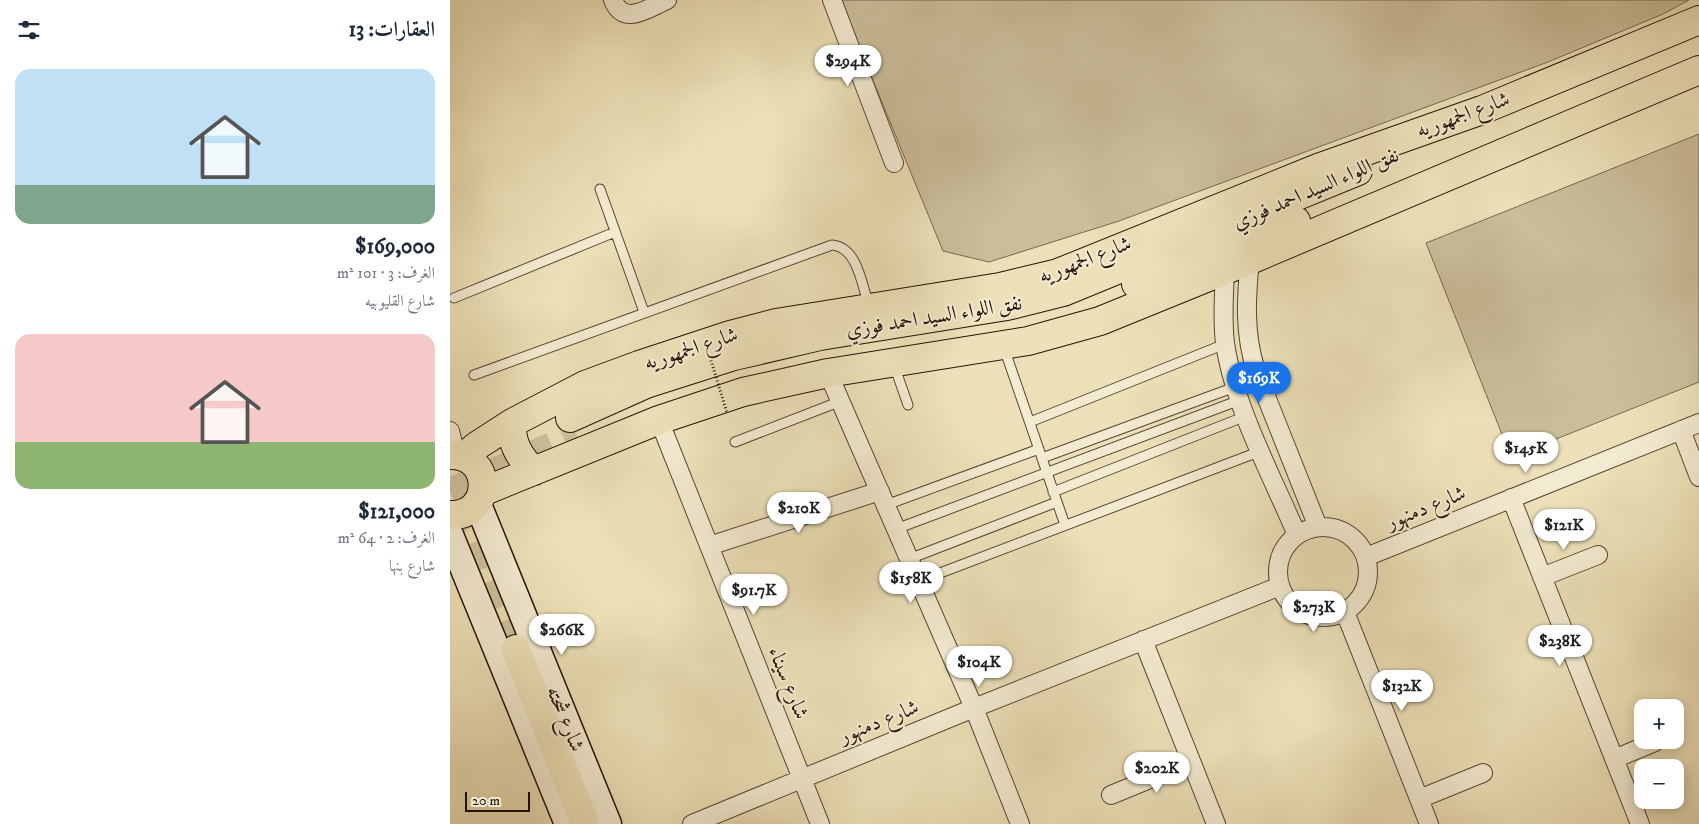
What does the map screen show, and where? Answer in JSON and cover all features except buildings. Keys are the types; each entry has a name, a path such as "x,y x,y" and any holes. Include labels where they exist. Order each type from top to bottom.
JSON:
{"highway":[{"name":"شارع الجمهوريه","path":"455,449 512,423 585,385 686,348 776,323 1000,287 1058,272 1318,168 1482,110 1699,20"},
{"path":"450,515 467,511 480,497 534,470 659,420 743,392 828,372 1003,346 1052,335 1100,321 1250,260 1699,70"},
{"name":"نفق اللواء السيد احمد فوزي","path":"1451,174 1411,179 1384,185 1095,300 1045,317 824,354 696,387 574,426 646,384 734,356 820,336 1007,306 1063,292 1422,145 1444,134 1482,110"},
{"path":"512,423 512,435 517,451 534,470"},
{"path":"455,449 470,460 480,471 480,497"},
{"path":"516,649 585,824"}],"main road":[{"name":"شارع شحته","path":"480,497 507,576 608,824"},
{"name":"شارع شحته","path":"450,535 568,824"},
{"path":"473,590 485,579 507,576"}],"street":[{"path":"613,0 620,12 626,15 667,0"},
{"path":"832,0 894,163"},
{"path":"1250,260 1245,307 1249,350 1318,527"},
{"path":"1224,270 1223,309 1225,344 1240,401 1297,535"},
{"path":"828,372 974,708 1020,824"},
{"name":"شارع سيناء","path":"659,420 820,824"},
{"name":"شارع دمنهور","path":"1366,557 1699,423"},
{"path":"1681,430 1699,477"},
{"path":"709,546 883,498"},
{"path":"1511,498 1640,824"},
{"path":"1318,527 1342,531 1361,546 1366,557 1368,583 1363,594 1345,612 1323,618 1306,615 1292,606 1280,586 1278,564 1282,553 1297,535 1318,527"},
{"path":"1542,577 1598,555"},
{"name":"شارع دمنهور","path":"692,824 974,708 1280,586"},
{"path":"1345,612 1419,799 1423,822"},
{"path":"1143,640 1216,824"},
{"path":"1614,759 1638,749"},
{"path":"1111,795 1191,762"},
{"path":"1419,799 1483,773"}],"lane":[{"path":"600,189 644,312"},
{"path":"454,298 615,232"},
{"path":"474,375 832,245 839,246 853,259 870,307"},
{"path":"1030,422 1225,344"},
{"path":"1003,346 1065,525"},
{"path":"893,363 908,405"},
{"path":"735,442 841,401"},
{"path":"883,498 1240,401"},
{"path":"896,529 1240,401"},
{"path":"1054,492 1240,401"},
{"path":"919,581 1261,451"},
{"path":"909,559 1057,502"}],"path":[{"path":"710,357 727,413"}],"shaded area":[{"path":"840,0 1689,0 1663,14 1548,62 1119,221 989,262 943,251"},
{"path":"1699,134 1699,382 1511,457 1426,243"}],"tunnel":[{"path":"450,492 577,435"},
{"path":"450,508 468,531 516,649"}]}
